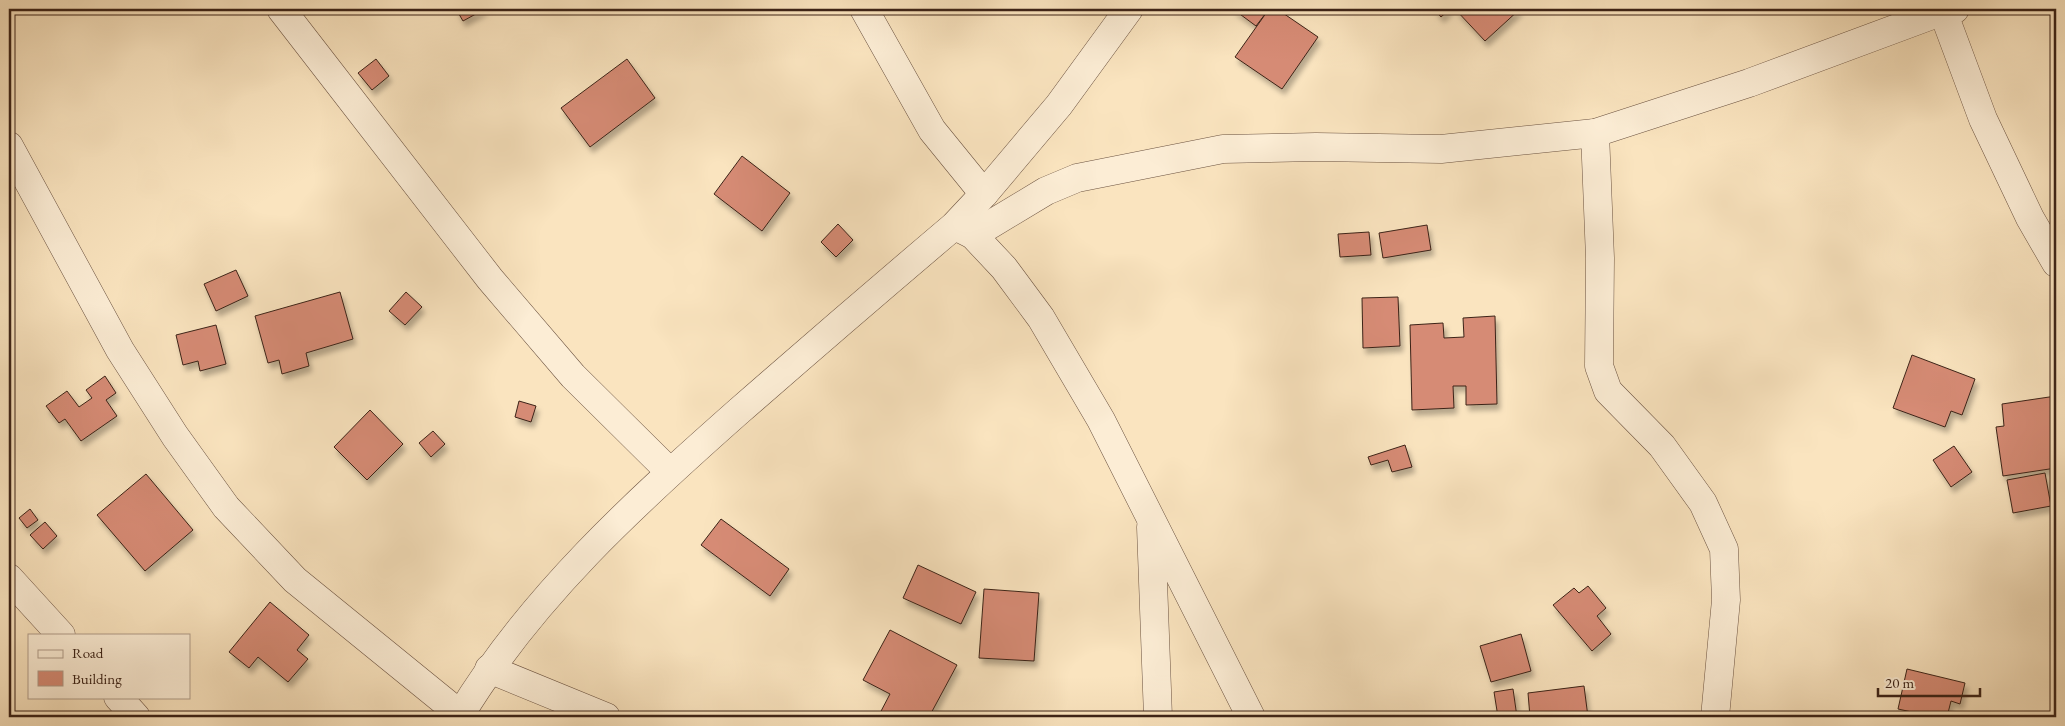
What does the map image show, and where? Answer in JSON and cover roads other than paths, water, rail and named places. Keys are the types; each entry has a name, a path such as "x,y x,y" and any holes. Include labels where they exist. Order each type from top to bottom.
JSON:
{"street":[{"path":"281,9 490,279 573,376 670,472"},
{"path":"864,9 932,130 984,194"},
{"path":"964,230 984,194 1059,105 1129,9"},
{"path":"9,146 120,350 175,436 226,507 295,580 460,716 490,669 538,605 670,472 964,230 1077,178 1223,149 1316,147 1440,149 1595,133 1749,84 1947,9 1983,119 2030,218 2056,264"},
{"path":"1595,133 1600,258 1599,366 1608,391 1662,446 1703,503 1724,549 1726,600 1715,717"},
{"path":"964,230 1004,268 1041,318 1101,420 1251,717"},
{"path":"1150,520 1158,717"},
{"path":"9,578 60,634"},
{"path":"490,669 606,717"},
{"path":"119,698 136,717"}]}
